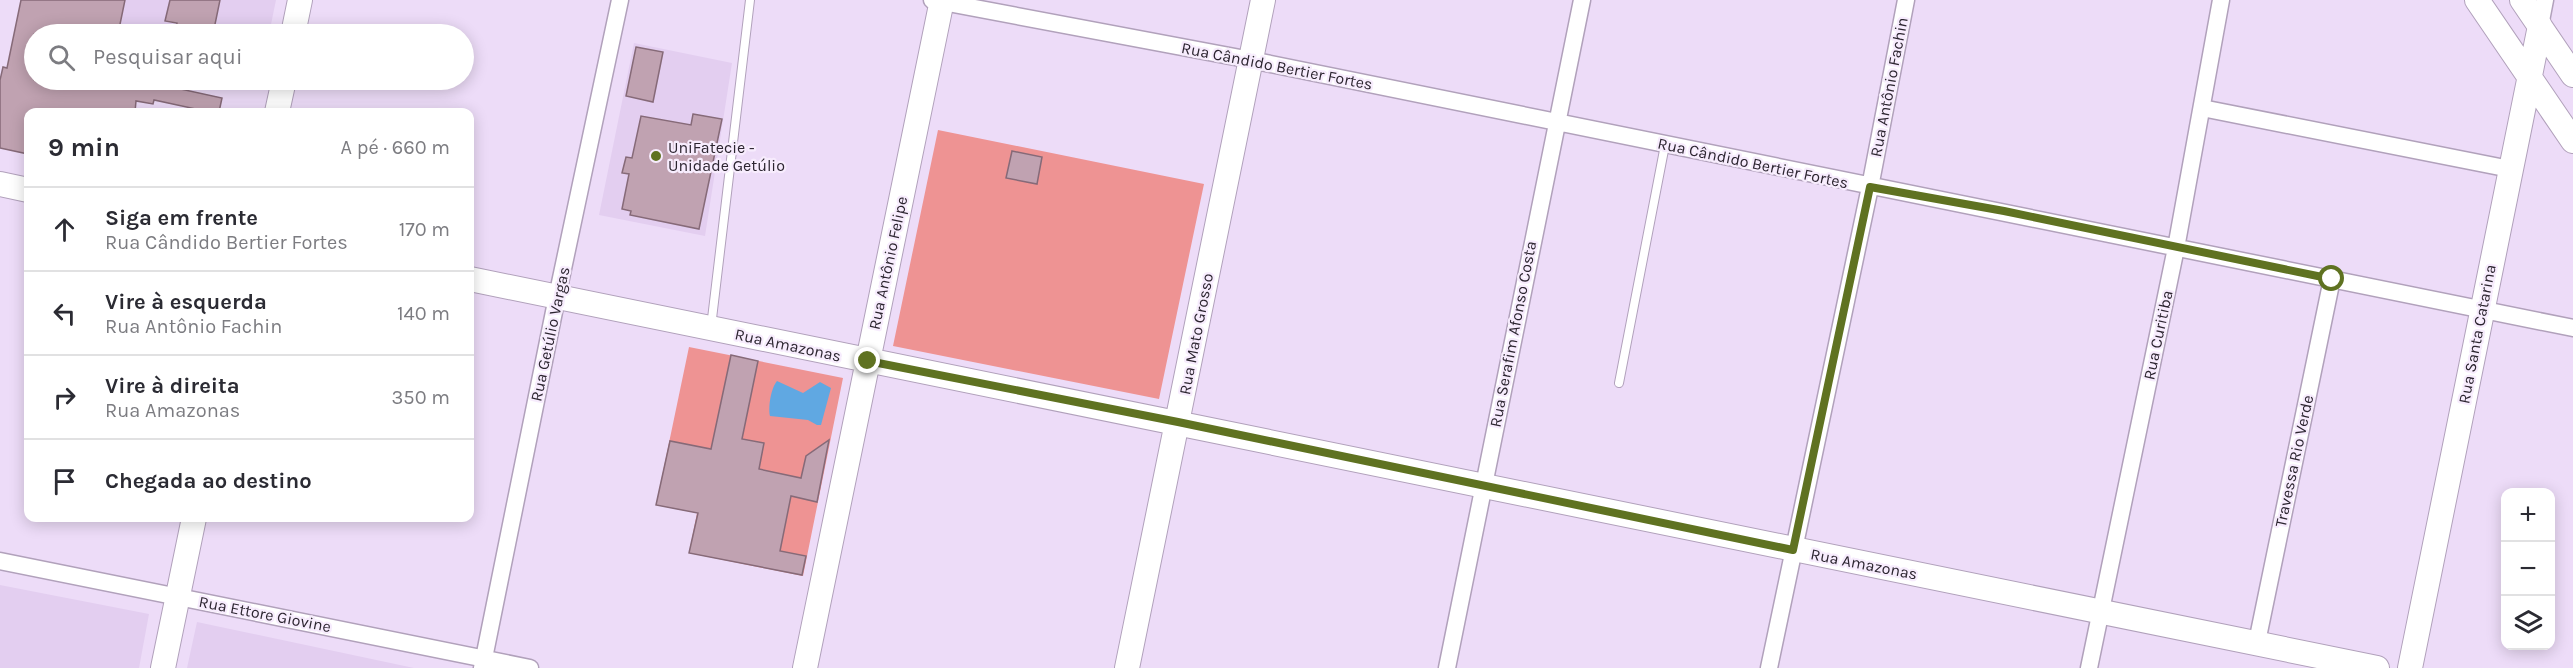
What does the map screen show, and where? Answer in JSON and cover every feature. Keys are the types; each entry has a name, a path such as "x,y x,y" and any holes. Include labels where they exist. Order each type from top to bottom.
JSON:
{"street":[{"path":"295,24 300,0"},
{"name":"Rua Getúlio Vargas","path":"483,663 620,0"},
{"name":"Rua Mato Grosso","path":"1127,668 1263,0"},
{"name":"Rua Serafim Afonso Costa","path":"1447,668 1581,0"},
{"name":"Rua Antônio Fachin","path":"1769,668 1870,187 1906,0"},
{"name":"Rua Curitiba","path":"2089,668 2176,248 2221,0"},
{"path":"2476,0 2573,141"},
{"path":"2522,0 2573,75"},
{"name":"Rua Santa Catarina","path":"2410,668 2545,0"},
{"name":"Rua Cândido Bertier Fortes","path":"938,1 1251,60 2573,328"},
{"name":"Rua Antônio Felipe","path":"805,668 938,1"},
{"path":"278,108 282,90"},
{"path":"2202,108 2510,169"},
{"path":"0,184 24,189"},
{"name":"Travessa Rio Verde","path":"2257,642 2332,279"},
{"name":"Rua Amazonas","path":"474,280 2377,668"},
{"path":"163,668 193,522"},
{"name":"Rua Ettore Giovine","path":"0,561 483,663 530,668"}],"lane":[{"path":"711,329 750,0"},
{"path":"1619,383 1665,145"}],"shaded area":[{"path":"83,0 276,0 271,24 78,24"},
{"path":"634,43 732,63 705,236 599,215"},
{"path":"938,130 1204,184 1159,399 893,346"},
{"path":"689,347 843,378 803,576 689,553 697,513 656,505"},
{"path":"0,585 149,614 139,668 0,668"},
{"path":"197,622 414,668 187,668"}],"water":[{"path":"777,381 803,393 820,382 831,388 821,425 808,420 770,416 769,408 773,388"}],"building":[{"path":"21,0 125,0 120,24 24,24 24,90 185,90 222,98 220,108 191,108 154,100 153,104 136,101 135,108 24,108 24,153 0,148 0,80 3,67 7,68"},
{"path":"170,0 220,0 215,24 177,24 165,21"},
{"path":"636,47 663,52 653,102 626,96"},
{"path":"693,114 722,119 699,229 630,215 631,211 622,209 629,174 622,173 626,157 632,158 641,116 691,125"},
{"path":"1012,151 1042,157 1037,184 1006,178"},
{"path":"731,355 758,361 742,439 764,443 759,469 801,478 806,456 829,440 817,502 791,496 780,551 806,556 802,575 689,553 698,513 656,505 670,441 711,449"}],"place":[{"name":"UniFatecie - Unidade Getúlio","path":"656,156"}],"route":[{"path":"868,361 1178,422 1793,550 1870,187 2004,211 2332,279"}]}
